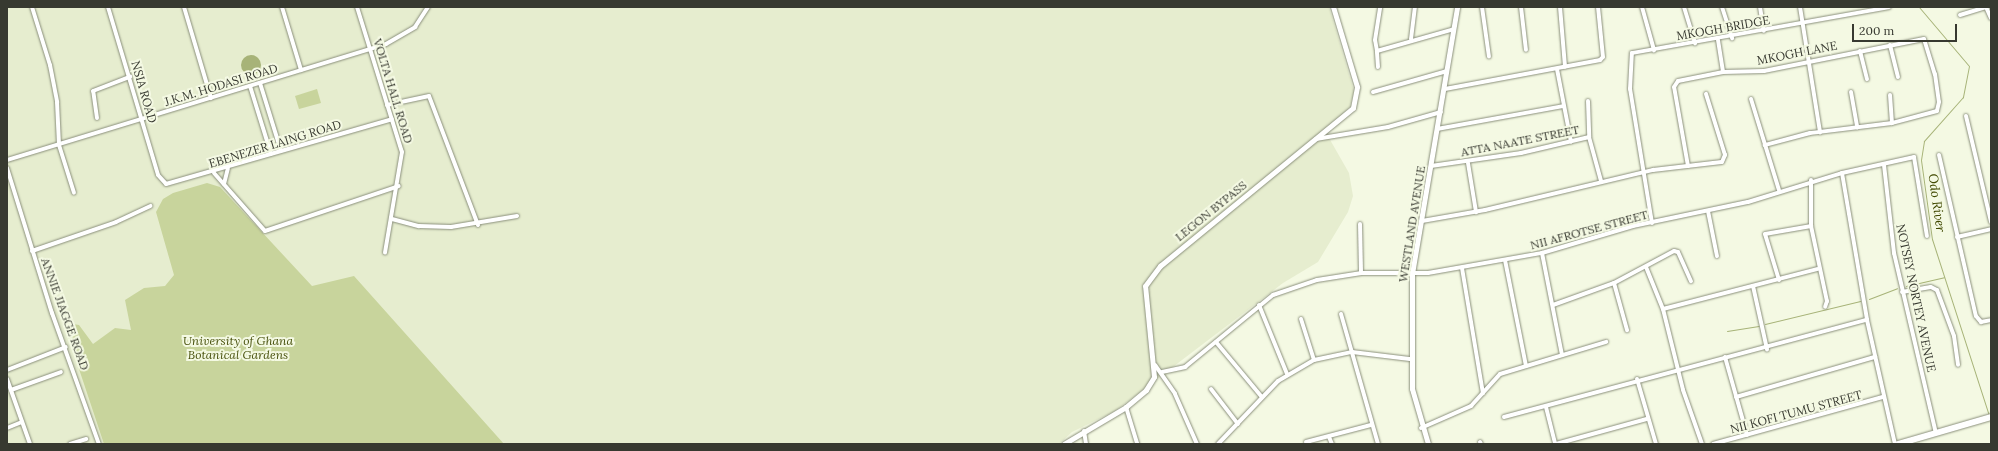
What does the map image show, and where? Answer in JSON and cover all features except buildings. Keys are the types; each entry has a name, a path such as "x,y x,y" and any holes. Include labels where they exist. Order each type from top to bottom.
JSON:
{"main road":[{"path":"1898,444 1991,417"}],"street":[{"path":"32,7 54,81 59,145 74,193"},
{"name":"NSIA ROAD","path":"108,7 142,119 164,182"},
{"path":"184,7 211,98"},
{"path":"282,7 301,70"},
{"name":"VOLTA HALL ROAD","path":"357,7 402,152 399,186 385,253"},
{"name":"J.K.M. HODASI ROAD","path":"7,160 370,49 410,32 428,7"},
{"name":"LEGON BYPASS","path":"1064,444 1084,430 1126,407 1146,390 1155,366 1145,286 1148,279 1160,266 1353,108 1357,87 1332,7"},
{"path":"1378,67 1375,40 1380,7"},
{"path":"1411,39 1415,7"},
{"name":"WESTLAND AVENUE","path":"1428,444 1421,428 1413,401 1410,359 1412,274 1445,89 1457,7"},
{"path":"1482,7 1489,57"},
{"path":"1521,7 1526,50"},
{"path":"1560,7 1565,67"},
{"path":"1445,89 1557,69 1602,59 1598,7"},
{"path":"1642,7 1654,50"},
{"path":"1684,7 1695,43"},
{"path":"1722,7 1732,38"},
{"path":"1760,7 1764,31"},
{"path":"1800,7 1820,132"},
{"name":"MKOGH BRIDGE","path":"1643,172 1630,89 1632,53 1732,38 1889,7"},
{"path":"1960,15 1986,7 1991,18"},
{"path":"1377,50 1411,39 1454,29"},
{"name":"MKOGH LANE","path":"1688,166 1674,87 1678,81 1723,72 1751,72 1808,62 1921,38 1935,74 1938,110 1892,123"},
{"path":"1718,40 1723,72"},
{"path":"1890,45 1898,77"},
{"path":"1860,51 1867,79"},
{"path":"1557,69 1571,142"},
{"path":"1373,92 1448,71"},
{"path":"97,118 93,92 130,77"},
{"path":"260,83 281,151"},
{"path":"250,86 271,154"},
{"path":"1851,92 1857,127"},
{"path":"1422,221 1476,212 1643,172 1718,163 1725,158 1706,94"},
{"path":"1765,144 1820,132 1892,123 1890,95"},
{"path":"387,105 429,96 478,225"},
{"path":"1751,99 1779,190"},
{"path":"1588,101 1589,138 1601,181"},
{"path":"1438,129 1563,106"},
{"path":"1316,139 1388,126 1440,112"},
{"path":"1966,116 1991,222"},
{"name":"EBENEZER LAING ROAD","path":"164,182 171,185 392,119"},
{"name":"ATTA NAATE STREET","path":"1431,166 1468,163 1589,138"},
{"path":"1939,155 1957,237 1978,320 1991,320"},
{"name":"NII AFROTSE STREET","path":"1162,372 1185,367 1259,305 1279,292 1329,277 1361,273 1412,274 1462,268 1542,253 1652,223 1708,211 1811,180 1884,165 1914,157 1926,236"},
{"path":"1468,163 1476,212"},
{"name":"NOTSEY NORTEY AVENUE","path":"1884,165 1902,292 1936,433"},
{"name":"ANNIE JIAGGE ROAD","path":"7,168 32,252 99,444"},
{"path":"224,184 228,168"},
{"path":"1643,172 1652,223"},
{"path":"214,173 265,230 399,186"},
{"path":"1842,173 1867,320 1883,397 1895,444"},
{"path":"1811,180 1811,226 1818,269 1827,301 1825,307"},
{"path":"32,252 116,222 150,206"},
{"path":"1708,211 1717,256"},
{"path":"392,219 434,227 478,225 518,216"},
{"path":"1360,224 1361,273"},
{"path":"1779,280 1765,234 1811,226"},
{"path":"1957,237 1991,229"},
{"path":"1553,305 1614,283 1676,251 1691,281"},
{"path":"1542,253 1562,355"},
{"path":"1505,260 1526,366"},
{"path":"1646,267 1663,309 1678,369 1702,444"},
{"path":"1462,268 1484,381 1483,393"},
{"path":"1663,309 1818,269"},
{"path":"1614,283 1627,330"},
{"path":"1753,286 1767,349"},
{"path":"1902,292 1931,287 1937,290 1954,336 1958,365"},
{"path":"1259,305 1287,374"},
{"path":"1341,314 1371,425 1378,444"},
{"path":"1301,319 1314,360"},
{"path":"1504,417 1546,407 1637,379 1725,357 1767,349 1867,320"},
{"path":"1216,342 1261,396"},
{"path":"1421,428 1467,408 1500,374 1606,342"},
{"path":"7,370 66,347"},
{"path":"1218,444 1238,424 1261,396 1287,374 1314,360 1352,352 1410,359"},
{"path":"1725,357 1747,436"},
{"path":"1736,398 1875,357"},
{"path":"1155,366 1162,372 1197,444"},
{"path":"11,390 61,372"},
{"path":"7,379 30,444"},
{"path":"1637,379 1647,419 1656,444"},
{"path":"1484,381 1492,382"},
{"path":"1211,389 1238,424"},
{"name":"NII KOFI TUMU STREET","path":"1713,444 1747,436 1883,397"},
{"path":"1126,407 1137,444"},
{"path":"1546,407 1556,444 1647,419"},
{"path":"7,428 22,422"},
{"path":"1306,442 1371,425"},
{"path":"1084,430 1086,444"},
{"path":"1330,436 1332,444"},
{"path":"70,444 86,439"}],"shaded area":[{"path":"7,7 1329,7 1354,91 1350,107 1325,131 1349,173 1353,196 1348,212 1318,262 1283,283 1115,411 1072,432 1059,444 7,444"},
{"path":"251,55 258,58 261,65 258,72 251,75 244,72 241,65 244,58"}],"green space":[{"path":"317,89 321,103 299,109 295,96"},
{"name":"University of Ghana Botanical Gardens","path":"207,183 220,187 312,286 354,276 504,444 104,444 72,348 73,324 79,325 93,344 115,328 131,330 125,300 144,288 165,286 174,275 156,212 163,199 173,193"}],"waterway":[{"name":"Odo River","path":"1919,7 1969,66 1963,97 1924,141 1921,160 1932,239 1989,415"},
{"path":"1906,286 1944,277"},
{"path":"1869,299 1897,288"},
{"path":"1765,324 1860,301"},
{"path":"1727,331 1759,326"},
{"name":"Odo River","path":"1990,420 1991,427"}]}
